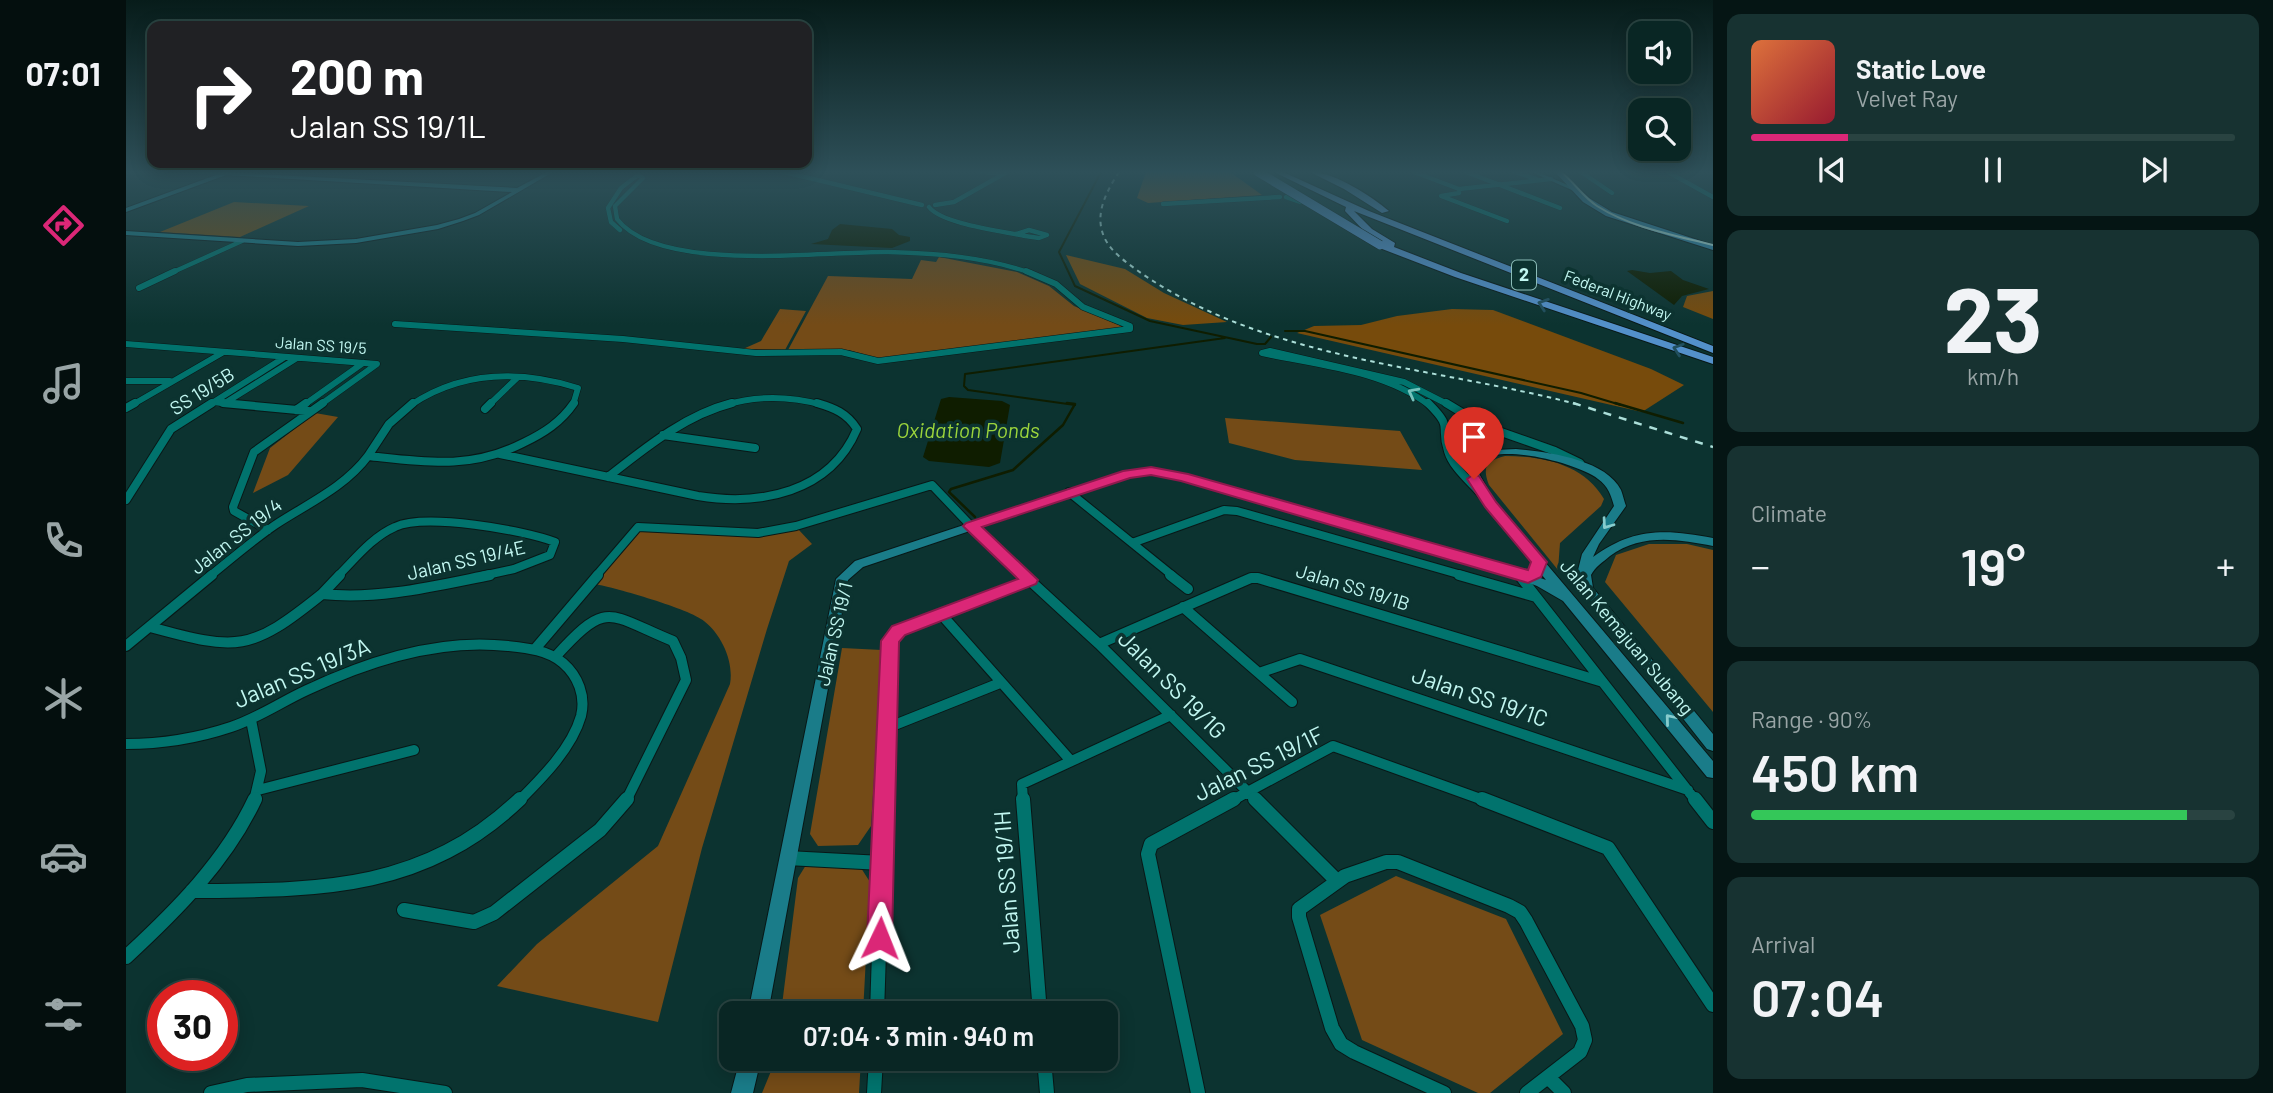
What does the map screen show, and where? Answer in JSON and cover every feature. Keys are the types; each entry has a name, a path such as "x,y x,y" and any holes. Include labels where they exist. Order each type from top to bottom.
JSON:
{"highway":[{"path":"1344,223 1380,245 1458,275 1713,360"},
{"path":"1363,223 1376,236 1458,275"},
{"name":"Federal Highway","path":"1393,223 1713,350"},
{"name":"Federal Highway","path":"1402,223 1713,343"},
{"path":"1416,223 1663,318 1678,329"}],"main road":[{"path":"1639,223 1713,245"},
{"path":"1643,223 1713,245"}],"street":[{"path":"126,233 332,244 419,231 446,223"},
{"path":"395,324 623,339 756,353 841,352 878,361 1124,331 1131,327 1078,303 1049,281 1013,268 928,256 776,259 704,257 669,249 619,229 612,223"},
{"path":"620,223 635,234 669,249"},
{"path":"968,223 1016,234 1040,238 1047,235 1029,230 1016,234"},
{"path":"1339,223 1377,245 1396,251"},
{"path":"139,288 242,241"},
{"name":"Jalan SS 19/5","path":"126,344 377,364 254,452 233,507 234,511 268,530"},
{"name":"SS 19/5B","path":"126,408 224,352"},
{"path":"1259,355 1404,382 1438,398 1483,426 1569,457 1590,471"},
{"name":"SS 19/5B","path":"126,500 172,429 286,357"},
{"path":"225,403 297,358"},
{"path":"296,410 363,363"},
{"path":"1337,368 1397,385 1423,398 1435,409 1448,429 1448,453 1490,504"},
{"name":"Jalan SS 19/4","path":"126,646 268,530 319,498 368,456 378,436 395,417 419,400 447,386 480,376 562,382 578,388 578,397 573,408 550,429 500,453 468,462 368,456"},
{"path":"485,409 518,377"},
{"path":"126,381 173,381"},
{"path":"500,453 608,477 726,499 789,491 815,481 853,446 857,429 849,416 828,405 772,396 736,401 705,410 663,435 608,477"},
{"path":"213,402 308,411"},
{"path":"663,435 755,448"},
{"name":"Jalan Kemajuan Subang","path":"1713,745 1587,589 1583,574 1584,560 1620,506 1616,492 1590,471 1568,460 1513,450 1486,454 1477,459 1470,468 1490,504 1713,772"},
{"name":"Jalan SS 19/1","path":"760,1001 842,579 859,564 1069,492 1138,472 1166,472 1523,576 1570,598"},
{"name":"Jalan SS 19/1G","path":"535,649 638,527 758,533 796,526 929,485 1099,644 1337,881"},
{"path":"1069,492 1188,589"},
{"path":"1132,543 1224,510 1237,511 1536,597"},
{"name":"Jalan SS 19/4E","path":"150,626 199,640 233,644 254,641 276,631 321,594 374,541 390,528 405,523 440,522 534,534 555,542 550,555 529,566 504,572 380,596 344,598 321,594"},
{"path":"1583,574 1602,554 1625,541 1659,536 1713,542"},
{"path":"1539,562 1538,570 1523,576 1536,597 1713,822"},
{"name":"Jalan SS 19/1B","path":"1099,644 1251,578 1266,579 1603,682"},
{"path":"877,1001 890,641 898,630 1030,580"},
{"path":"1183,607 1292,702"},
{"path":"941,614 1071,761"},
{"path":"192,891 322,888 389,876 444,853 505,813 534,789 551,769 580,724 584,702 580,685 572,670 556,656 584,625 598,617 610,615 673,641 681,658 686,680 628,798 600,830 494,913 474,922 404,910"},
{"name":"Jalan SS 19/3A","path":"126,744 164,744 251,720 304,691 359,668 393,657 445,646 479,644 535,649 556,656"},
{"name":"Jalan SS 19/1C","path":"1259,673 1300,659 1688,790"},
{"path":"887,728 1000,683"},
{"name":"Jalan SS 19/1H","path":"1039,1001 1023,785 1171,715"},
{"path":"126,957 192,891 250,811 258,790 261,765 251,720"},
{"name":"Jalan SS 19/1F","path":"1198,1093 1148,854 1151,844 1246,790 1332,746 1608,848 1713,1005"},
{"path":"258,790 414,750"},
{"path":"787,858 882,863"},
{"path":"1444,1093 1341,1044 1332,1028 1299,909 1337,881 1385,860 1398,862 1520,912 1582,1026 1585,1040 1580,1052 1527,1093"},
{"path":"742,1093 747,1071"},
{"path":"874,1093 875,1071"},
{"path":"1045,1071 1046,1093"},
{"path":"1548,1077 1564,1093"},
{"path":"211,1093 247,1085 362,1080 445,1093"}],"shaded area":[{"path":"182,223 271,223 240,237 160,232"},
{"path":"1066,255 1125,269 1164,293 1227,322 1183,325 1147,318 1080,284"},
{"path":"939,257 1017,272 1049,286 1074,306 1126,328 879,359 849,350 788,350 828,276 912,279 921,260 936,262"},
{"path":"1713,291 1713,319 1683,307 1687,296"},
{"path":"780,309 806,311 785,350 743,349 761,341"},
{"path":"1452,309 1493,310 1651,369 1684,385 1642,412 1297,333 1314,326 1361,325 1397,316"},
{"path":"315,413 338,417 288,475 253,493 270,448"},
{"path":"1225,418 1400,431 1422,470 1295,460 1229,443"},
{"path":"1505,456 1561,464 1585,478 1596,487 1604,499 1601,506 1560,543 1558,570 1489,485 1487,466"},
{"path":"798,529 812,544 789,561 767,629 702,848 658,1022 497,986 537,944 658,846 730,684 730,667 725,650 704,621 669,605 595,584 639,531 756,536"},
{"path":"1649,544 1687,544 1713,550 1713,712 1605,582 1616,555"},
{"path":"842,648 882,650 871,826 858,845 818,846 810,834"},
{"path":"806,865 861,868 870,882 864,1001 783,1001 798,878"},
{"path":"1396,876 1506,919 1563,1034 1490,1093 1478,1093 1362,1040 1320,915"},
{"path":"771,1071 860,1071 859,1093 762,1093"}],"water":[{"path":"840,224 892,229 899,235 910,237 910,241 892,248 811,244 828,239 832,230"},
{"path":"1627,271 1650,273 1671,271 1683,280 1709,289 1682,296 1674,305"},
{"name":"Oxidation Ponds","path":"949,397 1002,401 1010,405 1000,463 989,467 929,461 923,457 941,399"}],"waterway":[{"path":"1074,223 1059,252 1075,286 1150,321 1257,344 1265,344 1271,337"},
{"path":"1285,331 1305,331 1581,393 1621,405"},
{"path":"1074,405 968,390 964,386 965,374 1225,338"},
{"path":"1067,403 1074,405"},
{"path":"1615,403 1683,423"},
{"path":"975,517 949,492 951,489 1013,470 1063,425 1074,405"}],"tram line":[{"path":"1633,223 1713,245"}],"railway":[{"path":"1101,223 1104,238 1113,250 1141,273 1191,302 1243,325 1297,343 1353,357 1578,404"},
{"path":"1573,403 1578,404"},
{"path":"1578,404 1713,447"}],"route":[{"path":"880,938 890,641 898,630 1030,580 971,526 1128,474 1166,472 1528,577 1536,573 1539,562 1490,504 1474,479"}]}
